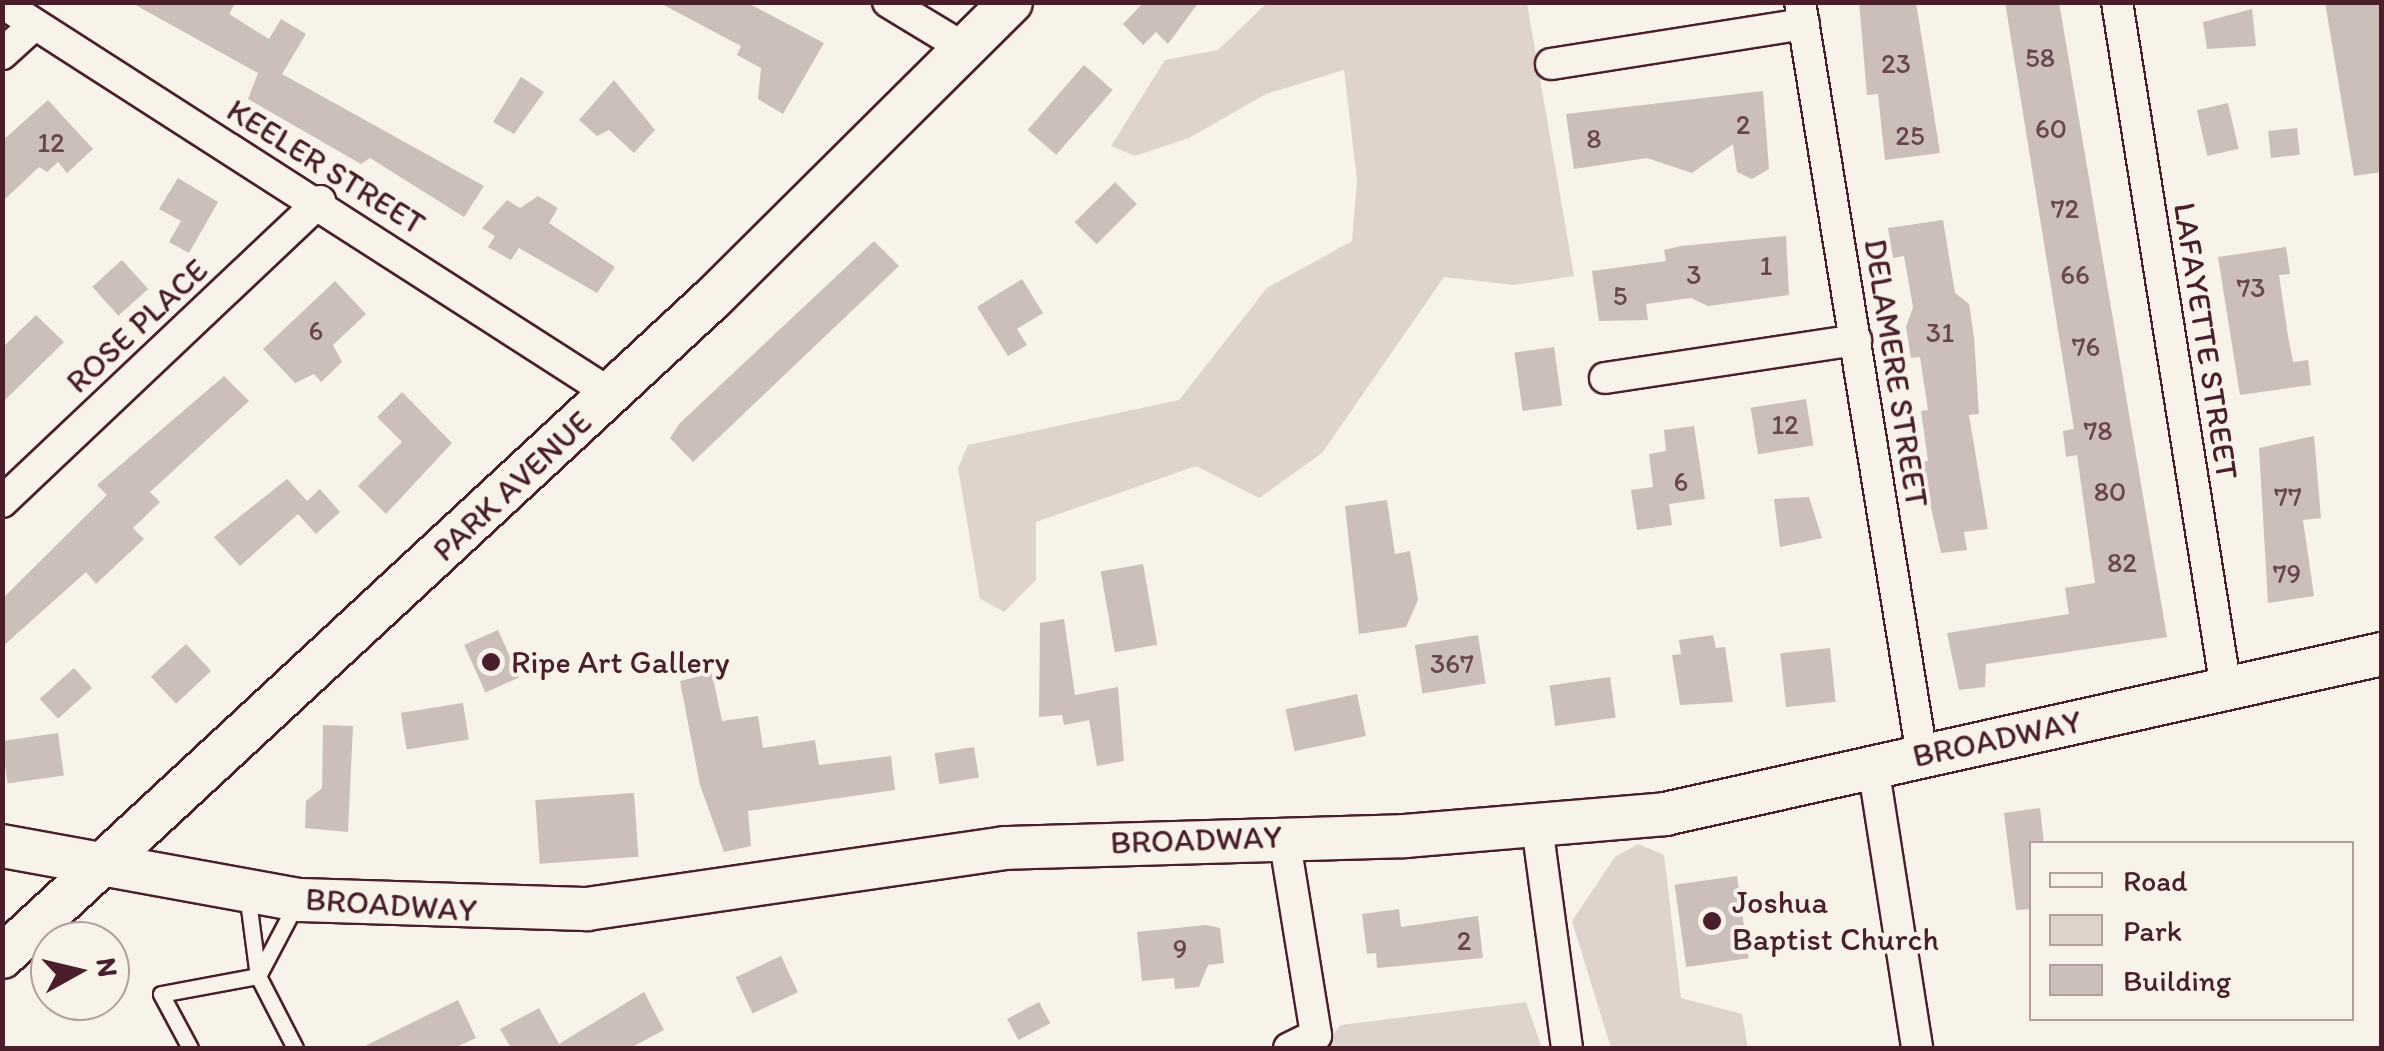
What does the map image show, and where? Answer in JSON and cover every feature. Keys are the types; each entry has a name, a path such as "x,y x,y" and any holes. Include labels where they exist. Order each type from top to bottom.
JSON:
{"main road":[{"name":"PARK AVENUE","path":"2,957 612,394 1011,2"},
{"name":"BROADWAY","path":"2,846 298,900 492,912 587,909 934,854 1537,826 1665,814 2382,654"}],"street":[{"path":"888,2 964,48"},
{"name":"LAFAYETTE STREET","path":"2118,2 2226,690"},
{"name":"KEELER STREET","path":"2,3 33,26 320,202 612,394"},
{"path":"1551,64 1802,13"},
{"name":"DELAMERE STREET","path":"1802,13 1922,756"},
{"path":"2,54 33,26"},
{"name":"ROSE PLACE","path":"2,502 320,202"},
{"path":"1604,378 1856,340"},
{"path":"1874,766 1917,1048"},
{"path":"1537,826 1567,1048"},
{"path":"1284,837 1316,1035 1289,1048"}],"lane":[{"path":"247,893 258,976 295,1048"},
{"path":"258,976 298,900"},
{"path":"190,1048 161,994 258,976"}],"green space":[{"path":"1267,3 1527,3 1574,276 1513,285 1444,277 1322,453 1259,498 1196,466 1036,522 1036,580 1004,612 980,599 958,468 968,445 1179,400 1267,288 1352,241 1357,180 1344,70 1266,94 1189,138 1135,156 1111,146 1165,60 1218,50"},
{"path":"1638,844 1664,855 1681,998 1742,1014 1748,1048 1611,1048 1572,921 1615,857"},
{"path":"1526,1002 1542,1048 1320,1048 1341,1025"}],"building":[{"path":"130,2 236,2 229,14 269,39 281,19 306,34 282,74 484,186 464,217 370,158 361,164 248,99 258,73"},
{"path":"658,2 746,2 824,43 783,114 758,99 761,68 737,55 741,46"},
{"path":"1144,2 1199,2 1168,44 1156,32 1143,45 1123,24"},
{"path":"1859,2 1916,2 1940,153 1885,160 1878,94 1867,95"},
{"path":"2005,2 2059,2 2167,637 1986,664 1985,687 1959,690 1947,633 2069,614 2065,588 2095,583 2077,455 2066,457 2063,431 2074,429"},
{"path":"2325,2 2382,2 2382,172 2354,176"},
{"path":"2252,9 2256,46 2207,49 2203,22"},
{"path":"1084,65 1113,90 1056,155 1028,130"},
{"path":"521,77 544,92 514,134 493,122"},
{"path":"614,80 655,130 634,153 609,130 597,136 579,120"},
{"path":"1763,91 1769,169 1752,179 1737,172 1733,144 1692,173 1647,158 1574,169 1566,114"},
{"path":"48,100 93,149 67,173 58,162 47,172 39,167 2,202 2,141"},
{"path":"2228,103 2239,149 2207,156 2197,110"},
{"path":"2297,128 2300,155 2271,158 2268,131"},
{"path":"178,178 218,202 189,253 169,242 181,221 159,209"},
{"path":"1115,182 1137,204 1097,244 1075,222"},
{"path":"538,196 558,208 549,223 615,267 597,293 519,248 511,260 488,247 495,236 482,228 507,200 520,208"},
{"path":"1943,220 1955,293 1969,304 1974,337 1979,414 1969,415 1988,529 1964,532 1967,550 1941,553 1921,462 1928,461 1921,411 1928,410 1920,357 1911,358 1906,327 1913,307 1904,256 1893,258 1888,228"},
{"path":"1786,236 1789,295 1708,306 1691,298 1646,304 1648,320 1599,321 1592,271 1666,261 1664,250 1681,246"},
{"path":"874,241 899,266 693,462 670,438 680,423"},
{"path":"2286,247 2290,274 2279,275 2288,336 2293,362 2308,360 2311,385 2240,395 2218,257"},
{"path":"122,260 148,289 118,316 92,287"},
{"path":"1022,279 1043,313 1017,329 1027,345 1008,356 977,307"},
{"path":"335,281 366,314 333,345 342,362 321,382 314,374 295,383 263,349"},
{"path":"36,315 64,342 2,403 2,348"},
{"path":"1554,347 1562,405 1523,411 1514,353"},
{"path":"224,376 249,401 150,492 160,502 133,528 144,539 96,584 86,572 2,647 2,599 107,495 97,485"},
{"path":"402,392 452,443 386,514 358,486 402,442 377,417"},
{"path":"1806,399 1813,445 1758,454 1751,408"},
{"path":"1694,426 1705,499 1669,504 1672,525 1637,530 1631,490 1653,487 1649,454 1666,451 1664,430"},
{"path":"2314,436 2321,518 2303,520 2314,596 2268,603 2259,448"},
{"path":"287,479 307,501 320,489 340,512 316,534 298,514 240,566 214,537"},
{"path":"1809,497 1822,538 1780,547 1774,499"},
{"path":"1387,500 1395,554 1410,551 1418,600 1406,627 1359,634 1345,506"},
{"path":"1143,564 1157,645 1115,652 1101,571"},
{"path":"1064,619 1075,695 1118,687 1124,761 1097,766 1089,720 1064,725 1062,715 1039,717 1040,623"},
{"name":"Ripe Art Gallery","path":"498,630 519,678 485,693 464,645"},
{"path":"1478,635 1486,683 1422,693 1415,645"},
{"path":"1713,635 1716,648 1725,647 1733,702 1680,705 1672,655 1681,654 1679,640"},
{"path":"186,644 211,671 176,704 151,677"},
{"path":"1830,648 1836,702 1786,707 1780,653"},
{"path":"74,668 92,688 58,719 40,699"},
{"path":"712,673 722,721 758,716 763,748 815,740 819,765 891,756 895,790 748,811 751,846 724,852 700,785 680,681"},
{"path":"1610,677 1616,718 1555,726 1550,685"},
{"path":"1357,694 1366,736 1295,751 1286,709"},
{"path":"463,703 469,740 407,749 401,713"},
{"path":"323,725 353,726 348,832 305,828 306,801 322,788"},
{"path":"58,733 64,776 8,784 2,741"},
{"path":"974,747 979,778 939,784 934,753"},
{"path":"634,793 638,857 540,864 535,800"},
{"path":"2040,808 2044,841 2029,841 2029,909 2016,910 2004,813"},
{"name":"Joshua Baptist Church","path":"1737,876 1749,958 1686,967 1675,885"},
{"path":"1399,909 1401,927 1478,916 1483,958 1377,968 1376,953 1367,954 1362,914"},
{"path":"1206,925 1220,928 1224,963 1208,965 1199,987 1175,989 1174,978 1142,981 1137,932"},
{"path":"781,956 798,992 753,1013 736,977"},
{"path":"644,992 664,1030 630,1048 511,1048 500,1029 539,1008 559,1044"},
{"path":"458,1000 476,1038 454,1048 361,1048"},
{"path":"1039,1002 1050,1023 1018,1040 1007,1019"}],"place":[{"name":"Ripe Art Gallery","path":"491,662"},
{"name":"Joshua Baptist Church","path":"1712,921"}]}
